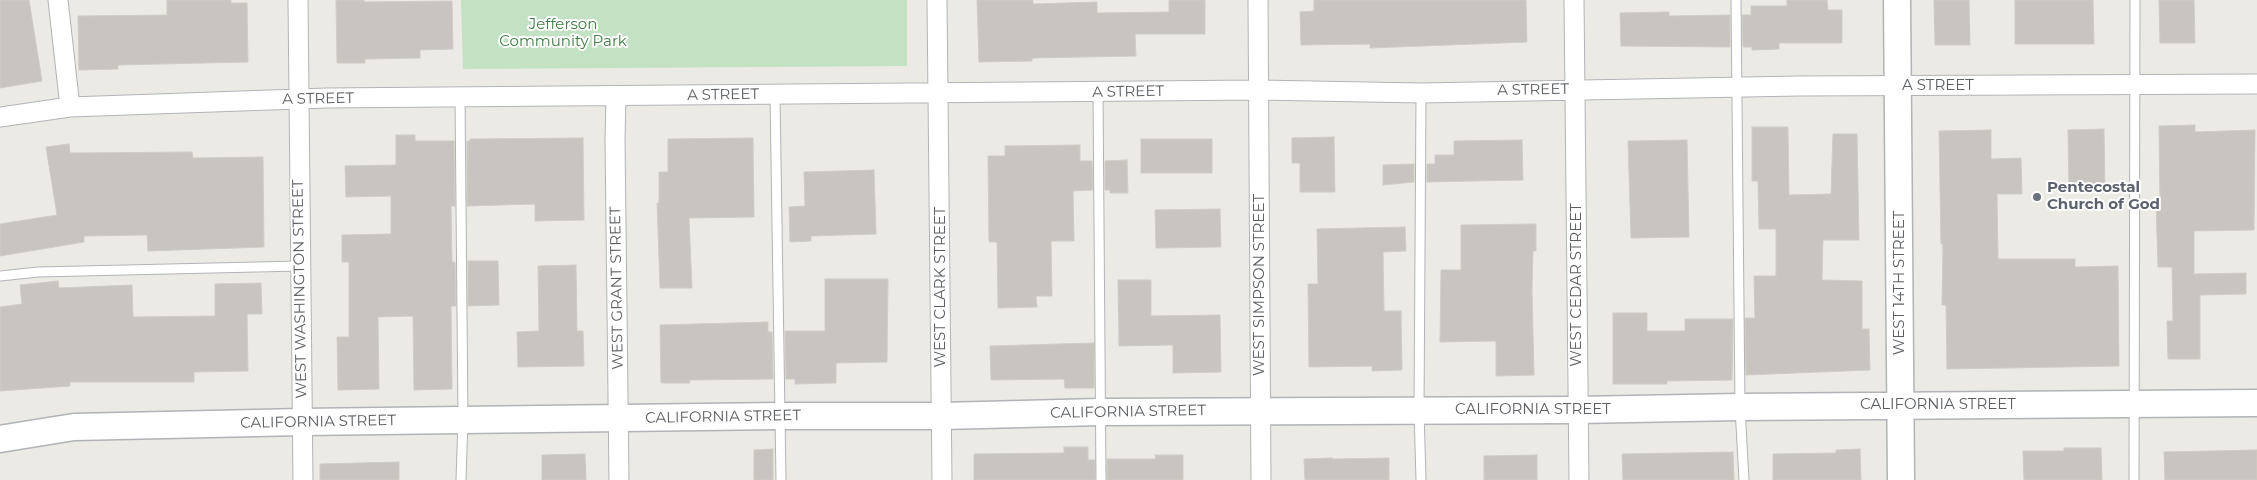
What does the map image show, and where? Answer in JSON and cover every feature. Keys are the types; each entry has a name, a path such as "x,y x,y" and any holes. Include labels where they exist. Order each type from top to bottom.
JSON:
{"street":[{"path":"58,0 70,107"},
{"name":"WEST WASHINGTON STREET","path":"298,0 303,480"},
{"name":"WEST CLARK STREET","path":"937,0 942,480"},
{"name":"WEST SIMPSON STREET","path":"1258,0 1261,480"},
{"name":"WEST CEDAR STREET","path":"1574,0 1579,480"},
{"name":"WEST 14TH STREET","path":"1897,0 1901,480"},
{"name":"A STREET","path":"0,117 70,107 298,98 1259,90 1421,93 1737,87 2257,84"},
{"name":"WEST GRANT STREET","path":"616,96 614,139 619,480"},
{"name":"CALIFORNIA STREET","path":"0,439 74,427 302,422 781,416 942,416 1100,412 1578,410 2257,403"}],"lane":[{"path":"1736,0 1740,407 1744,480"},
{"path":"2134,480 2135,0"},
{"path":"1098,92 1101,480"},
{"path":"1421,93 1419,410 1421,480"},
{"path":"775,95 781,480"},
{"path":"460,98 463,420 461,480"},
{"path":"0,276 38,272 300,266"}],"green space":[{"name":"Jefferson Community Park","path":"461,0 907,0 907,66 463,69"}],"building":[{"path":"0,0 29,0 42,81 0,88"},
{"path":"167,0 231,0 231,3 247,3 248,62 118,65 118,69 79,70 78,16 167,15"},
{"path":"336,0 364,0 364,2 452,1 453,49 420,50 420,58 365,59 365,63 337,63"},
{"path":"977,0 1033,0 1033,4 1097,2 1097,13 1169,12 1169,0 1205,0 1205,34 1135,34 1136,56 1032,58 1032,61 979,62"},
{"path":"1314,0 1526,0 1527,42 1370,48 1370,44 1301,45 1300,12 1314,11"},
{"path":"1787,0 1827,0 1828,10 1842,10 1842,43 1779,43 1779,49 1752,50 1752,47 1743,47 1742,15 1751,15 1751,6 1787,6"},
{"path":"1934,0 1969,0 1970,45 1935,45"},
{"path":"2015,0 2093,0 2094,44 2015,44"},
{"path":"2159,0 2194,0 2195,43 2160,43"},
{"path":"1669,12 1669,16 1730,15 1730,47 1621,46 1620,13"},
{"path":"2195,125 2195,132 2255,130 2254,230 2194,231 2194,274 2246,273 2246,294 2200,295 2200,359 2168,359 2167,321 2173,321 2172,267 2158,267 2156,204 2160,204 2159,126"},
{"path":"1752,127 1788,127 1789,195 1831,194 1833,134 1857,134 1859,240 1823,240 1822,280 1862,281 1862,329 1869,329 1870,370 1746,375 1745,318 1755,318 1754,276 1776,276 1776,229 1759,229 1758,181 1752,181"},
{"path":"2104,129 2105,190 2069,191 2068,130"},
{"path":"1991,130 1991,159 2021,158 2022,194 1997,194 1998,259 2075,259 2075,267 2118,266 2119,366 1947,369 1946,305 1942,305 1943,244 1941,244 1939,131"},
{"path":"396,135 415,135 415,141 454,141 455,206 451,206 452,262 455,262 456,306 451,306 452,389 414,390 413,316 378,317 379,389 338,390 337,337 349,337 349,262 342,262 342,235 391,234 391,196 346,197 345,166 396,165"},
{"path":"1334,137 1335,192 1300,192 1300,163 1292,163 1292,138"},
{"path":"583,138 584,220 535,221 535,204 467,206 467,141 470,141 470,139"},
{"path":"753,138 754,217 689,218 692,288 660,288 657,203 659,203 659,172 668,172 668,139"},
{"path":"1141,139 1212,139 1212,173 1141,173"},
{"path":"1522,140 1523,180 1427,182 1427,164 1435,164 1435,155 1454,155 1454,141"},
{"path":"1687,140 1689,237 1631,238 1628,141"},
{"path":"69,144 70,153 192,152 193,158 263,157 264,247 148,251 147,235 84,236 84,242 0,256 0,224 57,215 46,147"},
{"path":"1080,145 1080,161 1092,161 1093,190 1073,191 1074,241 1051,241 1052,296 1036,296 1037,307 998,308 997,242 989,242 988,156 1005,156 1005,146"},
{"path":"1127,160 1128,193 1110,193 1110,190 1105,190 1105,161"},
{"path":"1414,164 1414,182 1383,185 1383,165"},
{"path":"874,170 876,234 811,236 811,241 790,242 789,207 805,206 804,172"},
{"path":"1220,209 1221,247 1156,248 1155,210"},
{"path":"1536,224 1536,251 1533,251 1532,290 1534,375 1496,376 1496,341 1440,342 1441,270 1461,270 1461,225"},
{"path":"1405,227 1406,251 1383,252 1384,311 1401,311 1402,370 1372,371 1372,366 1309,367 1308,284 1318,284 1317,229"},
{"path":"468,261 498,261 499,305 468,306"},
{"path":"576,265 577,331 583,331 584,366 518,367 517,332 539,331 538,266"},
{"path":"825,279 888,279 887,362 836,363 836,383 795,384 795,379 786,379 785,331 825,331"},
{"path":"1118,280 1151,280 1151,316 1220,315 1221,372 1173,373 1173,345 1119,346"},
{"path":"58,281 59,288 132,285 133,317 215,316 215,284 261,283 262,314 247,314 248,371 194,372 194,382 70,382 70,386 0,391 0,307 22,304 20,285"},
{"path":"1613,313 1647,313 1647,331 1685,331 1685,319 1733,319 1732,380 1667,381 1667,384 1613,384"},
{"path":"768,322 768,332 772,332 773,379 689,380 690,383 661,383 660,325"},
{"path":"1094,343 1094,388 1065,388 1064,379 991,380 990,346"},
{"path":"1064,447 1088,447 1088,460 1095,460 1095,480 974,480 974,454 1064,453"},
{"path":"2064,448 2101,448 2102,480 2024,480 2023,451 2064,451"},
{"path":"773,449 773,480 754,480 754,450"},
{"path":"1860,449 1861,480 1773,480 1773,454 1836,453 1836,450"},
{"path":"2257,450 2257,480 2165,480 2164,452"},
{"path":"1733,452 1734,480 1623,480 1622,454"},
{"path":"585,454 586,480 542,480 542,455"},
{"path":"1155,455 1183,455 1183,480 1107,480 1107,459 1156,459"},
{"path":"1537,455 1537,480 1484,480 1484,456"},
{"path":"1389,458 1389,480 1305,480 1304,459"},
{"path":"399,462 399,480 320,480 320,464"}],"place":[{"name":"Pentecostal Church of God","path":"2037,197"}]}
